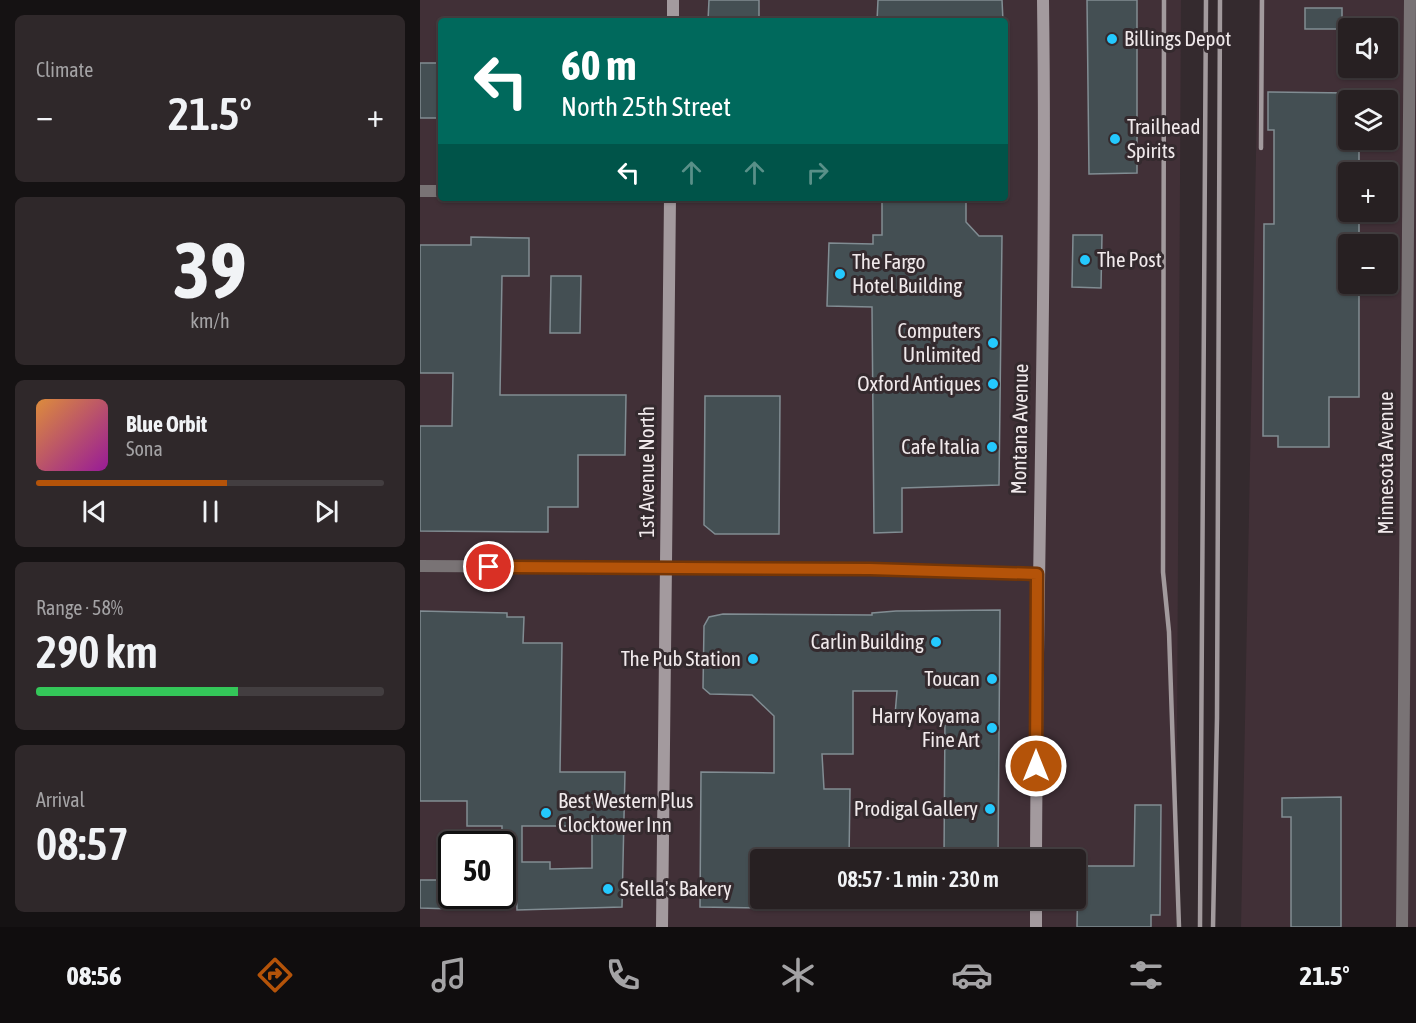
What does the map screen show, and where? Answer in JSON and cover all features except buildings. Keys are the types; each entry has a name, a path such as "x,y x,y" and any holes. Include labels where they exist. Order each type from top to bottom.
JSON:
{"main road":[{"path":"673,0 673,18"},
{"name":"Montana Avenue","path":"1036,849 1037,574 1045,176 1043,0"},
{"name":"1st Avenue North","path":"662,927 670,201"},
{"path":"1036,909 1036,927"}],"street":[{"name":"Minnesota Avenue","path":"1402,927 1410,576 1412,199 1410,0"},
{"path":"420,191 438,191"},
{"path":"420,566 870,569 1037,574"}],"shaded area":[{"path":"420,0 1181,0 1176,927 420,927"},
{"path":"1259,0 1416,0 1416,927 1241,927"}],"railway":[{"path":"1164,0 1163,572 1169,632 1179,927"},
{"path":"1200,927 1206,0"},
{"path":"1213,927 1217,718 1220,0"},
{"path":"1261,148 1262,0"}],"place":[{"name":"Billings Depot","path":"1112,39"},
{"name":"Trailhead Spirits","path":"1115,139"},
{"name":"The Post","path":"1085,260"},
{"name":"The Fargo Hotel Building","path":"840,274"},
{"name":"Computers Unlimited","path":"993,343"},
{"name":"Oxford Antiques","path":"993,384"},
{"name":"Cafe Italia","path":"992,447"},
{"name":"Carlin Building","path":"936,642"},
{"name":"The Pub Station","path":"753,659"},
{"name":"Toucan","path":"992,679"},
{"name":"Harry Koyama Fine Art","path":"992,728"},
{"name":"Prodigal Gallery","path":"990,809"},
{"name":"Best Western Plus Clocktower Inn","path":"546,813"},
{"name":"Stella's Bakery","path":"608,889"}],"route":[{"path":"489,567 705,570 870,569 1037,574 1036,766"}]}
